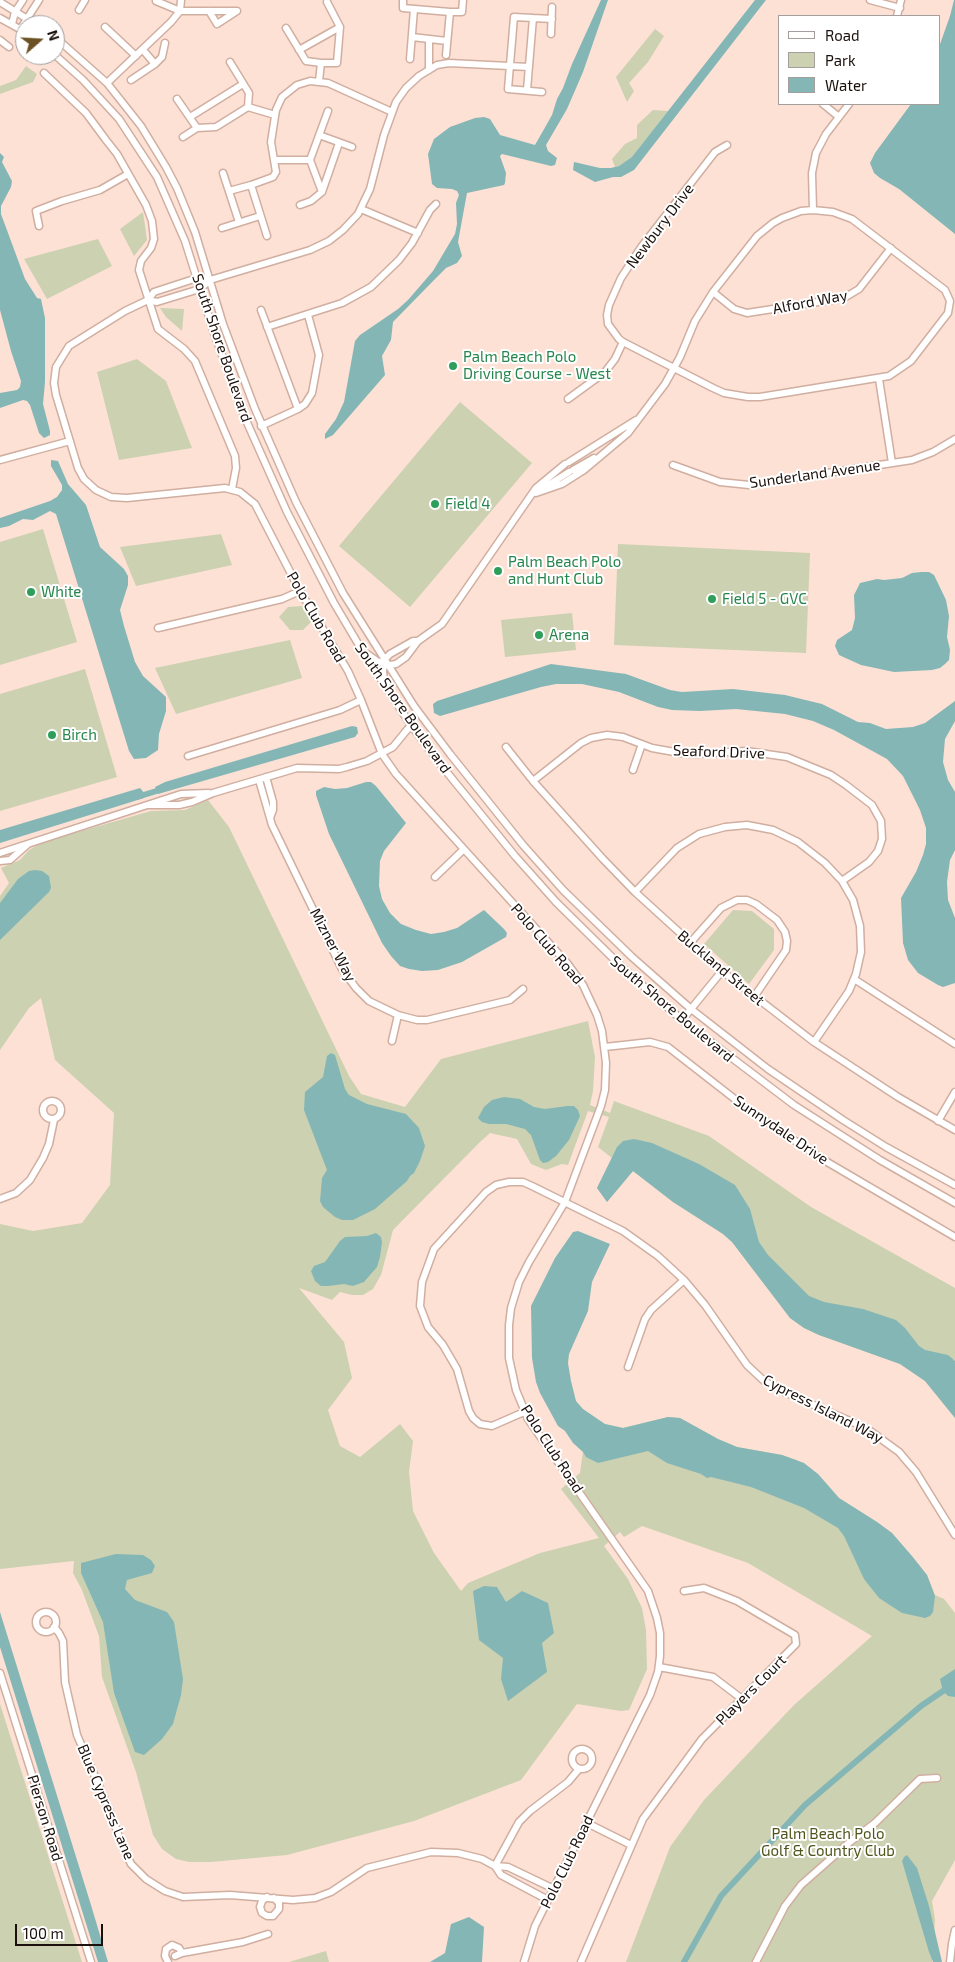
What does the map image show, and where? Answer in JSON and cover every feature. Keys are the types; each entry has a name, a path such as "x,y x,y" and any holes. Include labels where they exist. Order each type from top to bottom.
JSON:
{"street":[{"path":"12,24 15,12 23,0"},
{"path":"30,15 39,0"},
{"path":"79,10 85,0"},
{"path":"107,83 143,50 180,11 180,0"},
{"path":"403,0 402,8 450,12 462,12 463,0"},
{"path":"870,0 900,8"},
{"path":"897,15 901,0"},
{"path":"156,1 180,11 209,11"},
{"path":"0,2 21,15"},
{"path":"286,28 306,61 337,63 340,26 327,2"},
{"path":"551,34 552,7"},
{"path":"410,59 414,9"},
{"path":"446,55 450,12"},
{"path":"542,92 508,89 514,17 552,19"},
{"path":"0,18 15,26"},
{"path":"527,90 533,18"},
{"path":"105,26 136,56"},
{"path":"300,50 340,26"},
{"path":"412,38 448,41"},
{"path":"429,39 429,70"},
{"path":"0,40 9,47"},
{"path":"131,80 156,64 162,56 165,43"},
{"name":"South Shore Boulevard","path":"65,46 107,83 141,126 166,167 186,210 238,366 262,426 316,543 343,593 429,727 533,856 603,930 691,1009 768,1069 843,1120 886,1147 955,1185"},
{"path":"143,50 156,64"},
{"path":"230,62 249,94 248,107"},
{"path":"148,300 158,302 200,289 210,280 318,247 343,230 361,209 370,189 392,112 406,88 418,76 437,65 449,62 529,67"},
{"path":"319,81 321,63"},
{"name":"South Shore Boulevard","path":"65,65 104,101 145,157 157,177 177,219 229,376 270,476 307,553 363,652 411,725 441,765 525,868 596,942 682,1020 761,1082 822,1124 955,1203"},
{"path":"44,73 86,113 117,154 146,205 154,231 153,244 139,266 148,300 158,329 184,349 195,361 235,456 236,468 232,489 220,488 127,498 111,497 96,490 84,479 78,468 55,391 54,375 59,359 75,340 125,310 148,300 154,292 197,278 210,280"},
{"path":"229,191 273,177 276,172 276,160 271,142 275,115 280,101 289,90 305,82 319,81 333,85 392,112"},
{"path":"190,117 243,84"},
{"path":"178,99 197,128"},
{"path":"824,105 839,116"},
{"path":"812,210 812,173 816,153 826,134 848,105"},
{"path":"183,137 197,128 216,127 248,107 275,115"},
{"path":"322,192 310,160 328,111"},
{"path":"319,135 352,147"},
{"path":"300,205 311,201 322,192 339,143"},
{"name":"Newbury Drive","path":"727,145 715,152 642,246 621,278 609,305 607,315 610,328 623,342 724,393 748,397 760,397 879,379 898,372 911,361 946,317 950,305 945,290 891,248"},
{"path":"276,160 310,160"},
{"path":"223,173 239,222"},
{"path":"39,226 36,211 100,190 128,174"},
{"path":"251,184 267,236"},
{"path":"267,327 342,303 371,287 399,260 418,233 430,210 436,204"},
{"path":"361,209 418,233"},
{"path":"536,493 562,484 584,470 628,433 656,398 674,368 695,321 713,292 765,229 786,216 812,210 833,212 852,219 891,248"},
{"path":"222,228 260,216"},
{"name":"Alford Way","path":"713,292 738,311 747,313 844,298 859,289 891,248"},
{"path":"261,310 298,409"},
{"path":"262,426 298,409 305,404 312,393 318,350 308,315"},
{"path":"568,400 605,372 615,360 623,342"},
{"path":"879,379 892,463"},
{"path":"363,652 377,661 396,664 406,657 418,641 442,624 536,488 567,463 639,418"},
{"name":"Sunderland Avenue","path":"674,465 720,482 739,485 892,463 927,455 955,439"},
{"path":"0,460 70,441"},
{"path":"528,499 610,448"},
{"name":"Polo Club Road","path":"232,489 248,497 257,508 300,591 348,671 382,754 396,774 463,850 578,976 598,1016 605,1047 606,1074 601,1106 565,1202 524,1272 511,1308 509,1358 516,1390 524,1412 648,1591 658,1618 660,1632 659,1666 650,1695 531,1936 524,1962"},
{"path":"158,628 282,599 300,591"},
{"path":"384,684 387,662 413,641 418,641"},
{"path":"188,756 340,710 361,700"},
{"path":"0,853 181,794 213,792 301,768 343,768 367,761 393,747 411,725"},
{"name":"Seaford Drive","path":"533,781 581,743 590,738 615,735 680,753 746,751 787,756 832,775 868,802 878,812 883,834 880,847 872,858 842,881"},
{"path":"633,770 642,744"},
{"name":"Buckland Street","path":"506,747 576,831 635,892 722,971 814,1042 860,1073 955,1130"},
{"name":"Mizner Way","path":"266,777 273,802 270,818"},
{"name":"Mizner Way","path":"258,780 270,818 348,979 369,1001 398,1015 417,1020 438,1018 510,1000 523,989"},
{"path":"635,892 667,857 688,840 712,830 734,826 760,827 786,835 825,863 842,881 852,900 860,926 861,952 854,979 845,998 814,1042"},
{"path":"0,861 10,860 29,843"},
{"path":"435,877 463,850"},
{"path":"690,943 721,908 738,900 747,900 756,904 777,920 785,932 786,950 754,997"},
{"path":"682,1020 722,971"},
{"path":"854,979 955,1044"},
{"path":"392,1041 398,1015"},
{"name":"Sunnydale Drive","path":"605,1047 650,1042 668,1047 745,1107 822,1159 955,1237"},
{"path":"938,1121 955,1092"},
{"path":"0,1199 16,1193 33,1175 49,1144 54,1120"},
{"name":"Cypress Island Way","path":"524,1412 492,1426 484,1425 473,1418 469,1411 457,1369 443,1345 424,1320 420,1306 420,1290 434,1249 483,1195 492,1188 509,1182 523,1182 565,1202 622,1231 658,1256 684,1280 705,1304 747,1365 763,1380 782,1391 866,1428 899,1452 920,1478 955,1535"},
{"path":"628,1366 645,1318 651,1310 684,1280"},
{"name":"Players Court","path":"581,1962 640,1822 702,1739 794,1648 795,1635 723,1594 704,1588 684,1591"},
{"name":"Blue Cypress Lane","path":"54,1627 62,1641 65,1682 77,1735 131,1864 146,1879 166,1891 183,1897 230,1895 293,1900 315,1898 331,1892 367,1868 431,1852 458,1853 482,1859 495,1866 508,1867 554,1889"},
{"path":"659,1666 714,1676 742,1699"},
{"name":"Pierson Road","path":"0,1674 91,1962"},
{"path":"495,1866 519,1822 530,1811 568,1782 579,1769"},
{"path":"756,1962 785,1906 801,1885 851,1841 875,1823 920,1779 938,1778"},
{"path":"587,1823 631,1845"},
{"name":"Blue Cypress Lane","path":"495,1866 501,1875 548,1900"},
{"path":"950,1962 955,1930"},
{"path":"168,1962 165,1956 166,1949 172,1945 178,1948 179,1957 268,1934"}],"green space":[{"path":"655,29 664,36 648,62 629,83 634,91 627,102 616,77"},
{"path":"26,66 37,74 33,82 0,94 0,86 16,80"},
{"path":"653,110 668,111 633,157 615,167 612,159 625,144 637,138 637,125"},
{"path":"143,212 147,240 134,256 120,229"},
{"path":"98,239 112,266 47,299 24,259"},
{"path":"160,308 184,309 182,331 166,317"},
{"path":"137,359 166,381 192,448 119,460 97,372"},
{"name":"Field 4","path":"460,402 532,463 410,607 339,546"},
{"name":"White","path":"43,529 77,642 0,665 0,542"},
{"path":"221,534 232,565 136,586 120,547"},
{"name":"Field 5 - GVC","path":"618,544 810,553 806,653 614,645"},
{"path":"303,606 311,622 303,630 290,630 279,617 288,607"},
{"name":"Arena","path":"572,613 576,650 505,657 501,620"},
{"path":"290,640 302,678 176,714 155,668"},
{"name":"Birch","path":"85,669 117,777 0,811 0,694"},
{"name":"Palm Beach Polo Golf & Country Club","path":"208,800 229,827 349,1076 361,1094 405,1107 441,1059 588,1021 595,1057 593,1091 590,1105 610,1113 614,1101 709,1136 811,1207 955,1288 955,1418 925,1381 900,1364 819,1335 804,1328 790,1318 732,1242 723,1234 673,1202 633,1171 607,1202 597,1188 612,1158 598,1147 609,1117 588,1111 568,1165 562,1164 546,1170 531,1164 517,1139 490,1133 393,1230 381,1275 373,1289 363,1295 340,1292 332,1300 299,1288 344,1342 352,1378 328,1410 340,1446 360,1457 400,1424 413,1441 409,1472 413,1511 434,1553 461,1591 468,1583 540,1553 599,1538 561,1489 580,1473 583,1452 594,1419 605,1424 623,1428 668,1417 680,1418 737,1447 782,1455 797,1460 818,1474 839,1498 892,1533 927,1575 935,1595 944,1599 955,1613 955,1860 932,1901 935,1920 932,1962 626,1962 670,1847 704,1800 794,1705 872,1636 748,1563 642,1526 624,1537 620,1532 604,1546 628,1579 642,1608 646,1630 647,1669 629,1710 621,1711 577,1704 521,1780 414,1821 287,1855 211,1862 189,1862 176,1859 162,1849 153,1835 136,1772 102,1677 99,1636 82,1590 73,1573 74,1561 0,1569 0,1224 33,1231 82,1223 110,1185 114,1113 55,1060 41,998 29,1008 0,1050 0,896 9,883 1,868 20,860 29,850 43,842 151,811 185,810"},
{"path":"733,910 752,911 774,929 774,950 749,984 704,944"},
{"path":"0,1704 82,1962 0,1962"},
{"path":"326,1951 329,1962 289,1962"}],"water":[{"path":"601,0 608,0 583,72 567,109 546,145 548,151 557,158 555,165 551,166 502,154 500,156 506,173 504,185 467,193 458,242 462,256 457,263 446,268 393,322 391,340 382,356 385,375 333,435 325,439 325,434 336,419 344,402 355,341 360,335 408,300 433,271 455,234 457,224 456,203 459,195 457,191 437,188 432,184 428,154 434,139 450,127 475,118 484,117 490,119 500,135 535,145 552,115 557,99"},
{"path":"755,0 766,0 634,170 621,177 613,177 595,182 573,170 574,162 600,168 611,168 619,166 632,157"},
{"path":"955,0 955,234 899,189 874,173 870,163 875,153 910,105 940,105 940,44"},
{"path":"0,153 4,157 2,162 12,181 11,187 1,206 1,214 25,279 37,298 41,299 45,318 43,404 50,435 44,438 39,433 27,401 23,400 0,408 0,393 17,390 20,387 21,381 0,310"},
{"path":"51,460 58,461 68,484 86,505 100,547 124,569 128,576 128,585 120,610 135,662 143,676 166,697 166,711 159,734 158,750 146,758 134,759 129,751 56,514 50,511 33,520 23,519 0,528 0,518 57,497 62,490 62,485 51,466"},
{"path":"929,572 934,575 946,600 949,616 947,637 950,650 949,660 940,668 932,670 894,672 861,665 839,655 835,646 837,640 852,630 855,618 854,595 860,583 877,579 902,578 912,573"},
{"path":"551,664 626,674 670,690 682,692 733,689 785,695 822,704 858,722 870,723 886,729 913,727 925,723 955,701 955,721 945,739 943,762 948,780 955,792 955,850 950,860 947,882 948,900 955,918 955,983 943,987 938,985 918,973 908,960 903,943 901,898 916,872 923,855 926,844 926,828 920,810 903,776 887,759 834,730 813,721 785,714 736,709 672,710 658,707 619,692 582,684 556,684 440,716 434,713 433,704 437,701"},
{"path":"352,726 357,727 358,733 355,737 158,794 155,787 165,782"},
{"path":"371,782 376,786 406,823 384,851 380,861 379,886 382,899 390,913 401,924 431,934 457,928 484,910 504,929 507,933 506,937 462,962 438,970 422,971 400,966 382,943 329,834 316,795 316,791 324,787 335,789 347,788"},
{"path":"140,788 145,794 144,798 0,843 0,830"},
{"path":"29,871 42,871 49,876 51,888 49,892 0,940 0,903 18,879"},
{"path":"331,1053 335,1055 345,1089 349,1095 367,1104 406,1114 419,1128 425,1146 414,1173 407,1181 375,1209 353,1220 342,1220 335,1217 323,1207 320,1201 322,1178 327,1170 304,1110 305,1092 323,1077 327,1056"},
{"path":"504,1097 520,1099 534,1107 545,1109 574,1106 578,1110 580,1116 569,1140 556,1156 543,1163 540,1160 531,1135 525,1129 506,1124 489,1124 482,1122 478,1118 484,1107 492,1100"},
{"path":"634,1139 652,1143 699,1164 735,1185 750,1209 759,1242 768,1255 809,1296 824,1302 863,1309 896,1320 919,1346 925,1350 948,1355 955,1361 955,1418 925,1381 900,1364 819,1335 804,1328 790,1318 732,1242 723,1234 673,1202 633,1171 607,1202 597,1188 617,1147 623,1141"},
{"path":"578,1231 610,1244 592,1282 588,1311 569,1354 568,1363 576,1401 583,1409 605,1424 623,1428 668,1417 680,1418 737,1447 782,1455 804,1463 818,1474 839,1498 892,1533 912,1556 927,1575 935,1596 933,1612 930,1616 925,1618 902,1613 879,1598 864,1579 844,1536 838,1528 804,1508 751,1487 711,1477 707,1478 701,1474 667,1463 648,1451 598,1463 586,1457 573,1443 565,1431 558,1426 536,1382 532,1358 531,1306 555,1258 573,1232"},
{"path":"376,1233 381,1237 382,1242 380,1257 377,1267 364,1282 353,1286 344,1284 321,1286 315,1281 311,1271 314,1266 325,1262 345,1237 367,1236"},
{"path":"116,1554 143,1555 151,1560 155,1566 152,1573 127,1580 125,1589 135,1600 167,1612 174,1622 183,1679 181,1695 173,1724 162,1739 144,1755 135,1752 114,1693 103,1622 81,1573 81,1563"},
{"path":"484,1586 497,1587 506,1602 522,1591 548,1603 554,1633 542,1643 547,1672 508,1701 501,1679 503,1658 479,1640 473,1591"},
{"path":"0,1612 108,1962 98,1962 0,1647"},
{"path":"955,1669 955,1697 948,1696 943,1691 940,1679"},
{"path":"907,1855 917,1868 929,1906 942,1962 933,1962 929,1952 902,1861"},
{"path":"469,1917 484,1927 482,1962 430,1962 445,1953 451,1924"}],"waterway":[{"path":"137,797 163,789"},
{"path":"684,1962 721,1896 805,1805 921,1706 955,1685"}],"place":[{"name":"Palm Beach Polo Driving Course - West","path":"453,366"},
{"name":"Field 4","path":"435,504"},
{"name":"Palm Beach Polo and Hunt Club","path":"498,571"},
{"name":"White","path":"31,592"},
{"name":"Field 5 - GVC","path":"712,599"},
{"name":"Arena","path":"539,635"},
{"name":"Birch","path":"52,735"}]}
